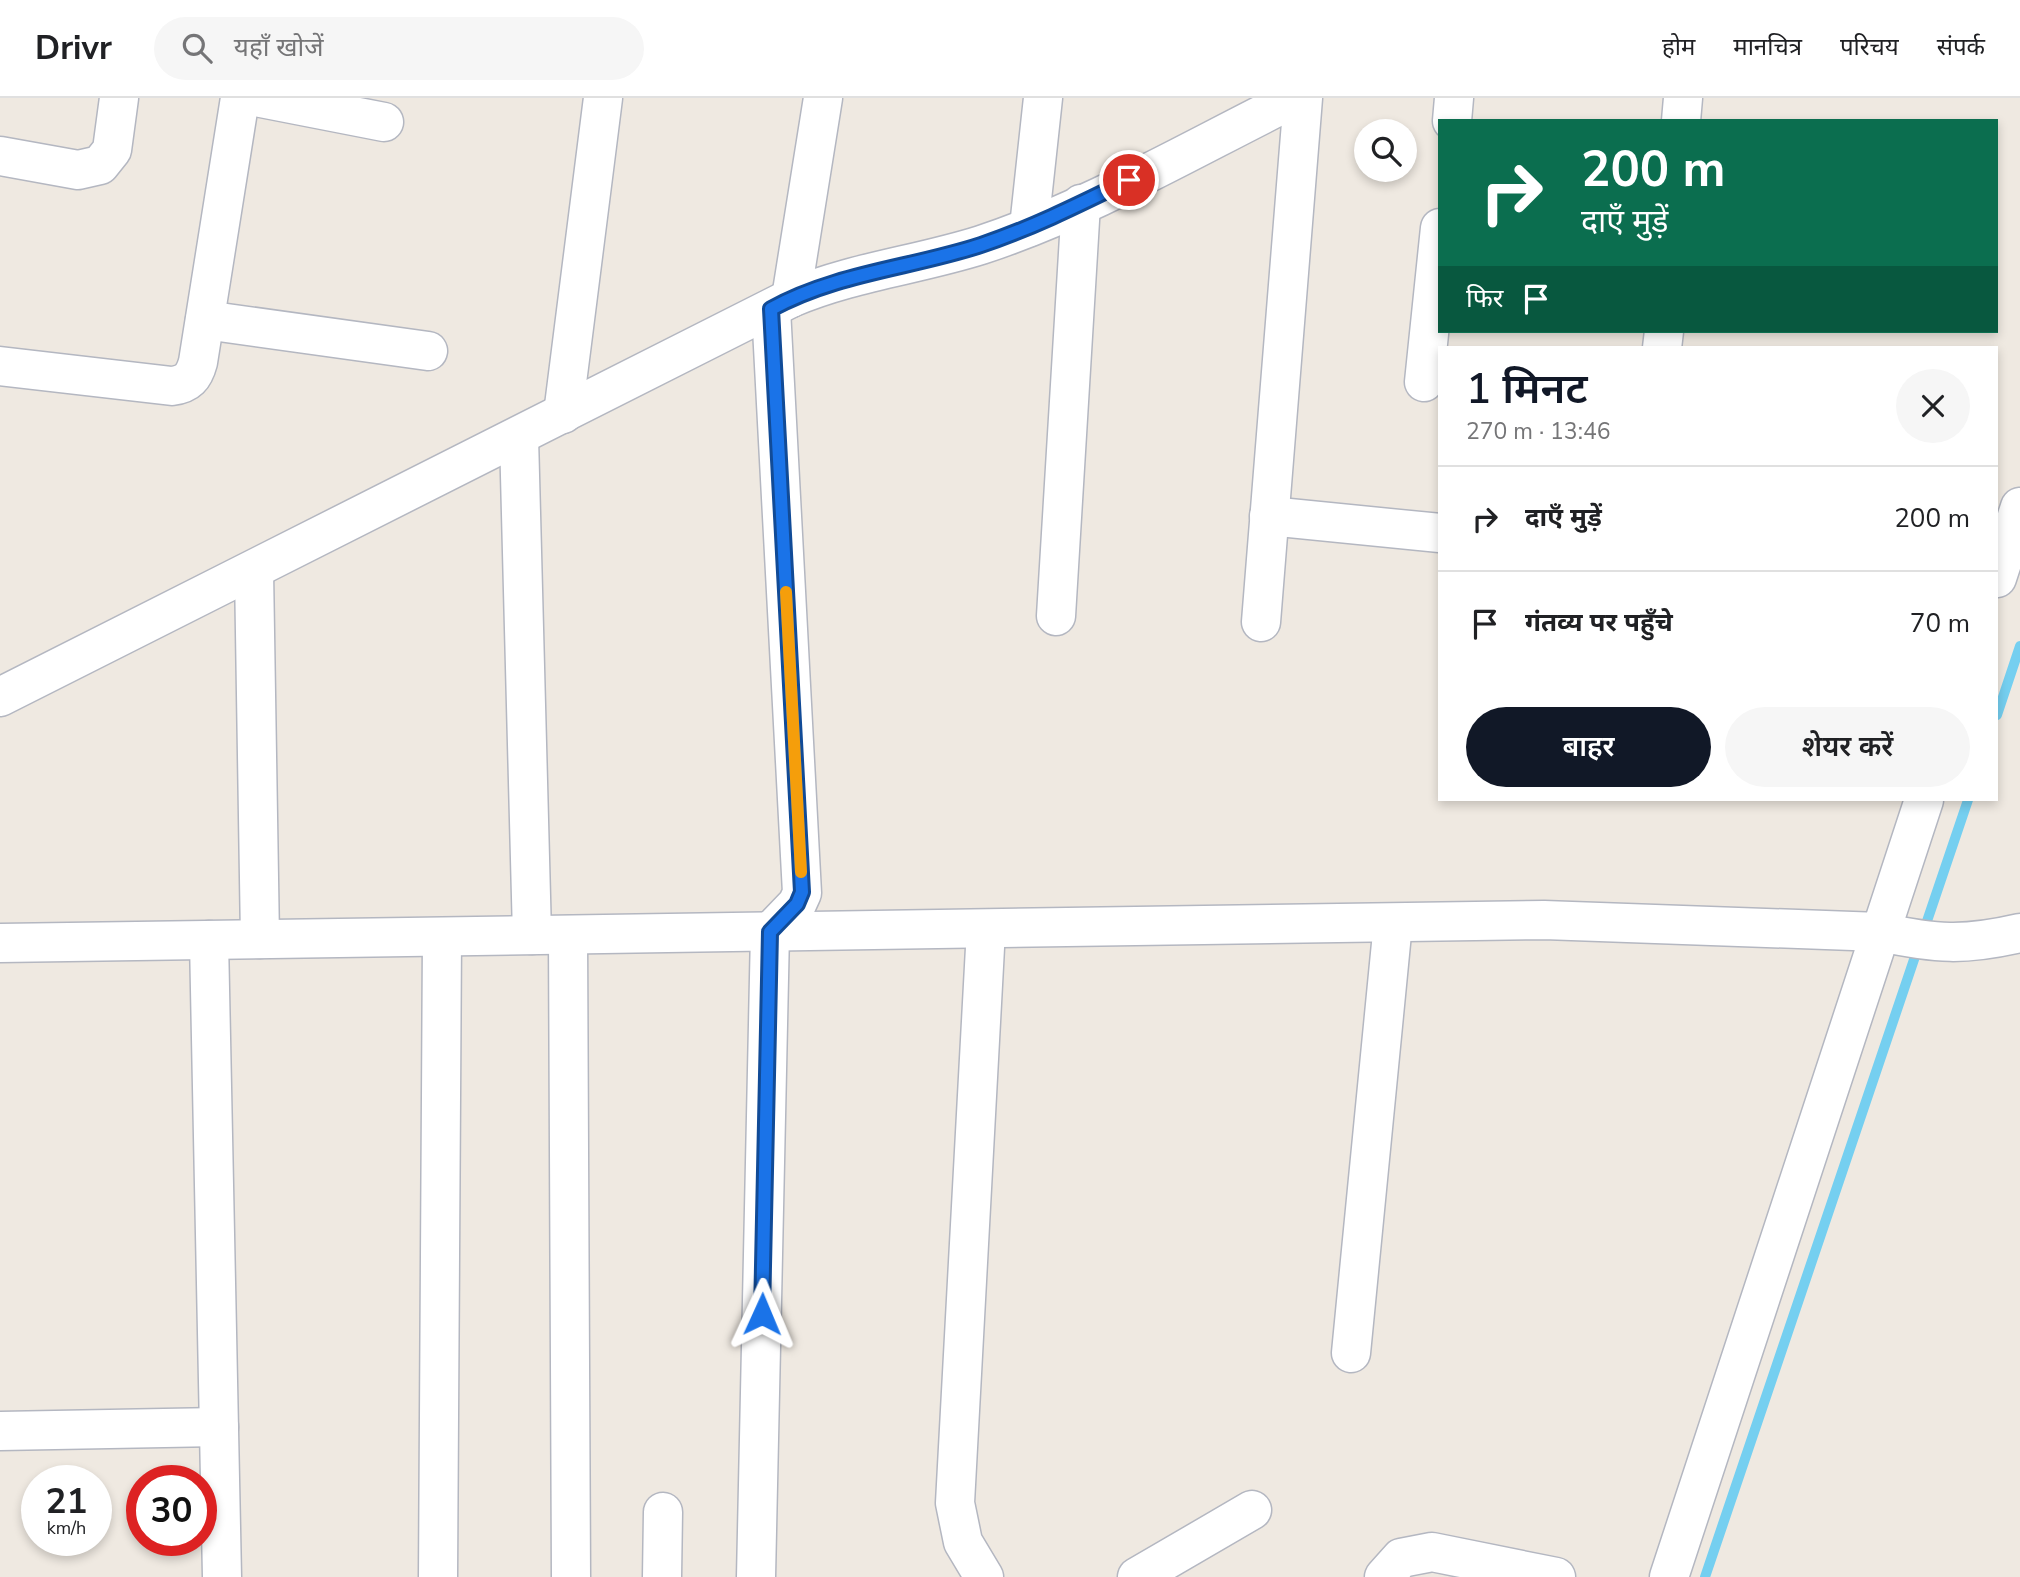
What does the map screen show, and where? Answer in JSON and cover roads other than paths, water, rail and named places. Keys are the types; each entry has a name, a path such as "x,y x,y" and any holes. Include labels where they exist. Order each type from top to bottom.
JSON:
{"street":[{"path":"0,156 78,170 100,165 112,150 119,98"},
{"path":"0,366 172,386 183,385 196,371 240,98"},
{"path":"261,98 384,122"},
{"path":"563,414 603,98"},
{"path":"756,1577 770,932 797,904 802,892 781,304 823,98"},
{"path":"1029,226 1043,98"},
{"path":"0,697 781,304 821,286 980,245 1029,226 1081,204 1295,98"},
{"path":"1261,622 1303,98"},
{"path":"1452,119 1454,98"},
{"path":"1681,119 1683,98"},
{"path":"1056,616 1081,204"},
{"path":"1424,382 1438,247"},
{"path":"205,320 428,351"},
{"path":"519,437 550,935 571,1577"},
{"path":"1998,575 2020,507"},
{"path":"1269,516 1438,533"},
{"path":"254,571 260,939"},
{"path":"1669,1577 1924,801"},
{"path":"0,943 1545,920 1880,932 1929,943 1954,944 2020,933"},
{"path":"1350,1353 1393,923"},
{"path":"984,1577 963,1542 955,1503 986,929"},
{"path":"438,1577 442,937"},
{"path":"209,940 222,1577"},
{"path":"0,1431 219,1427"},
{"path":"1137,1577 1252,1510"},
{"path":"662,1577 663,1512"},
{"path":"1384,1577 1401,1558 1432,1552 1556,1577"}],"waterway":[{"path":"1998,712 2020,646"},
{"path":"1705,1577 1968,801"}]}
